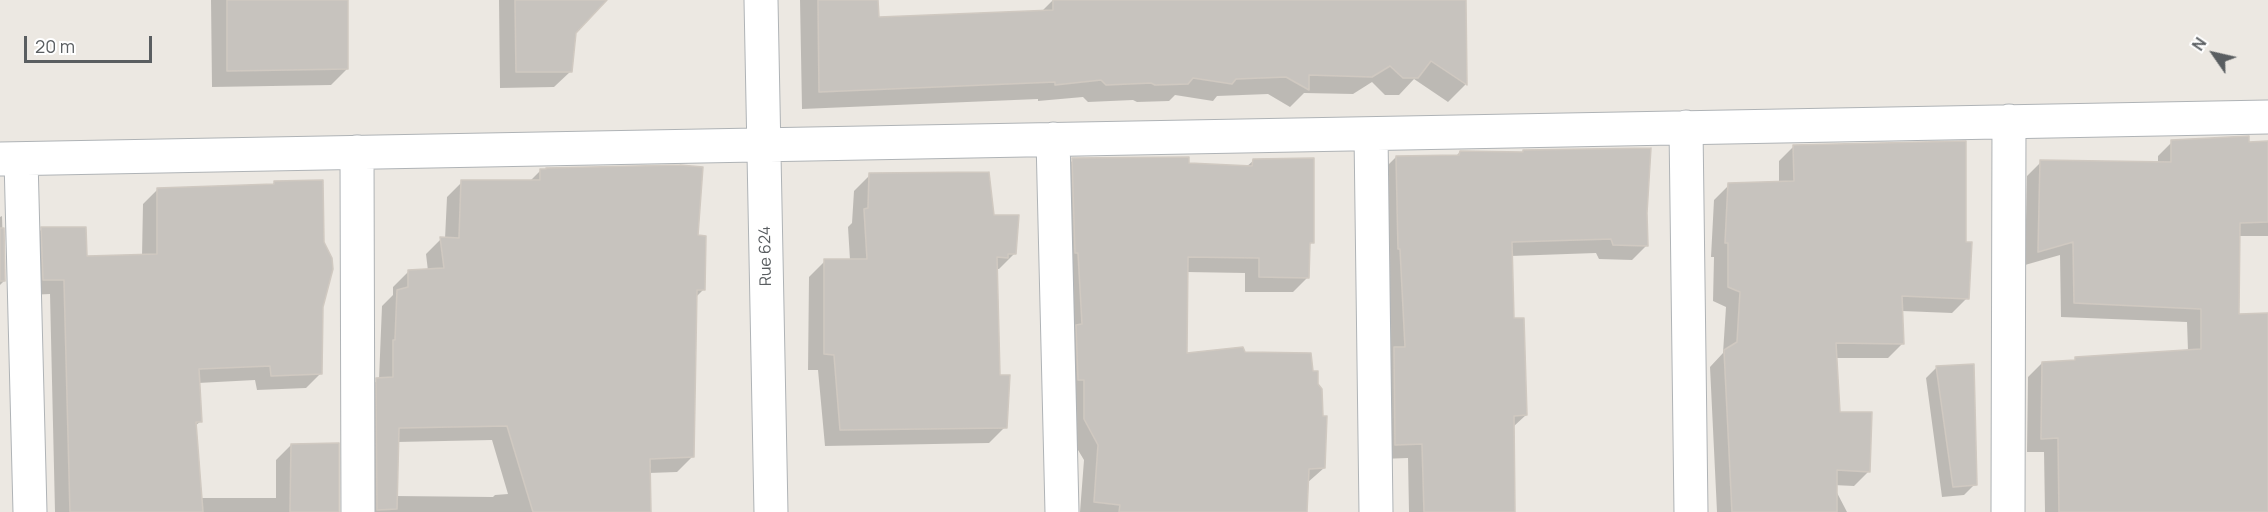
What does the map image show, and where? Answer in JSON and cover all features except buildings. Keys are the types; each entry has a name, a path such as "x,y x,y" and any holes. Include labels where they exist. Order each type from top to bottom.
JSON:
{"street":[{"name":"Rue 624","path":"761,0 771,512"},
{"path":"30,512 10,159 2268,117"},
{"path":"2008,512 2009,122"},
{"path":"1686,127 1691,512"},
{"path":"1371,134 1376,512"},
{"path":"1053,140 1062,512"},
{"path":"357,152 358,512"}]}
